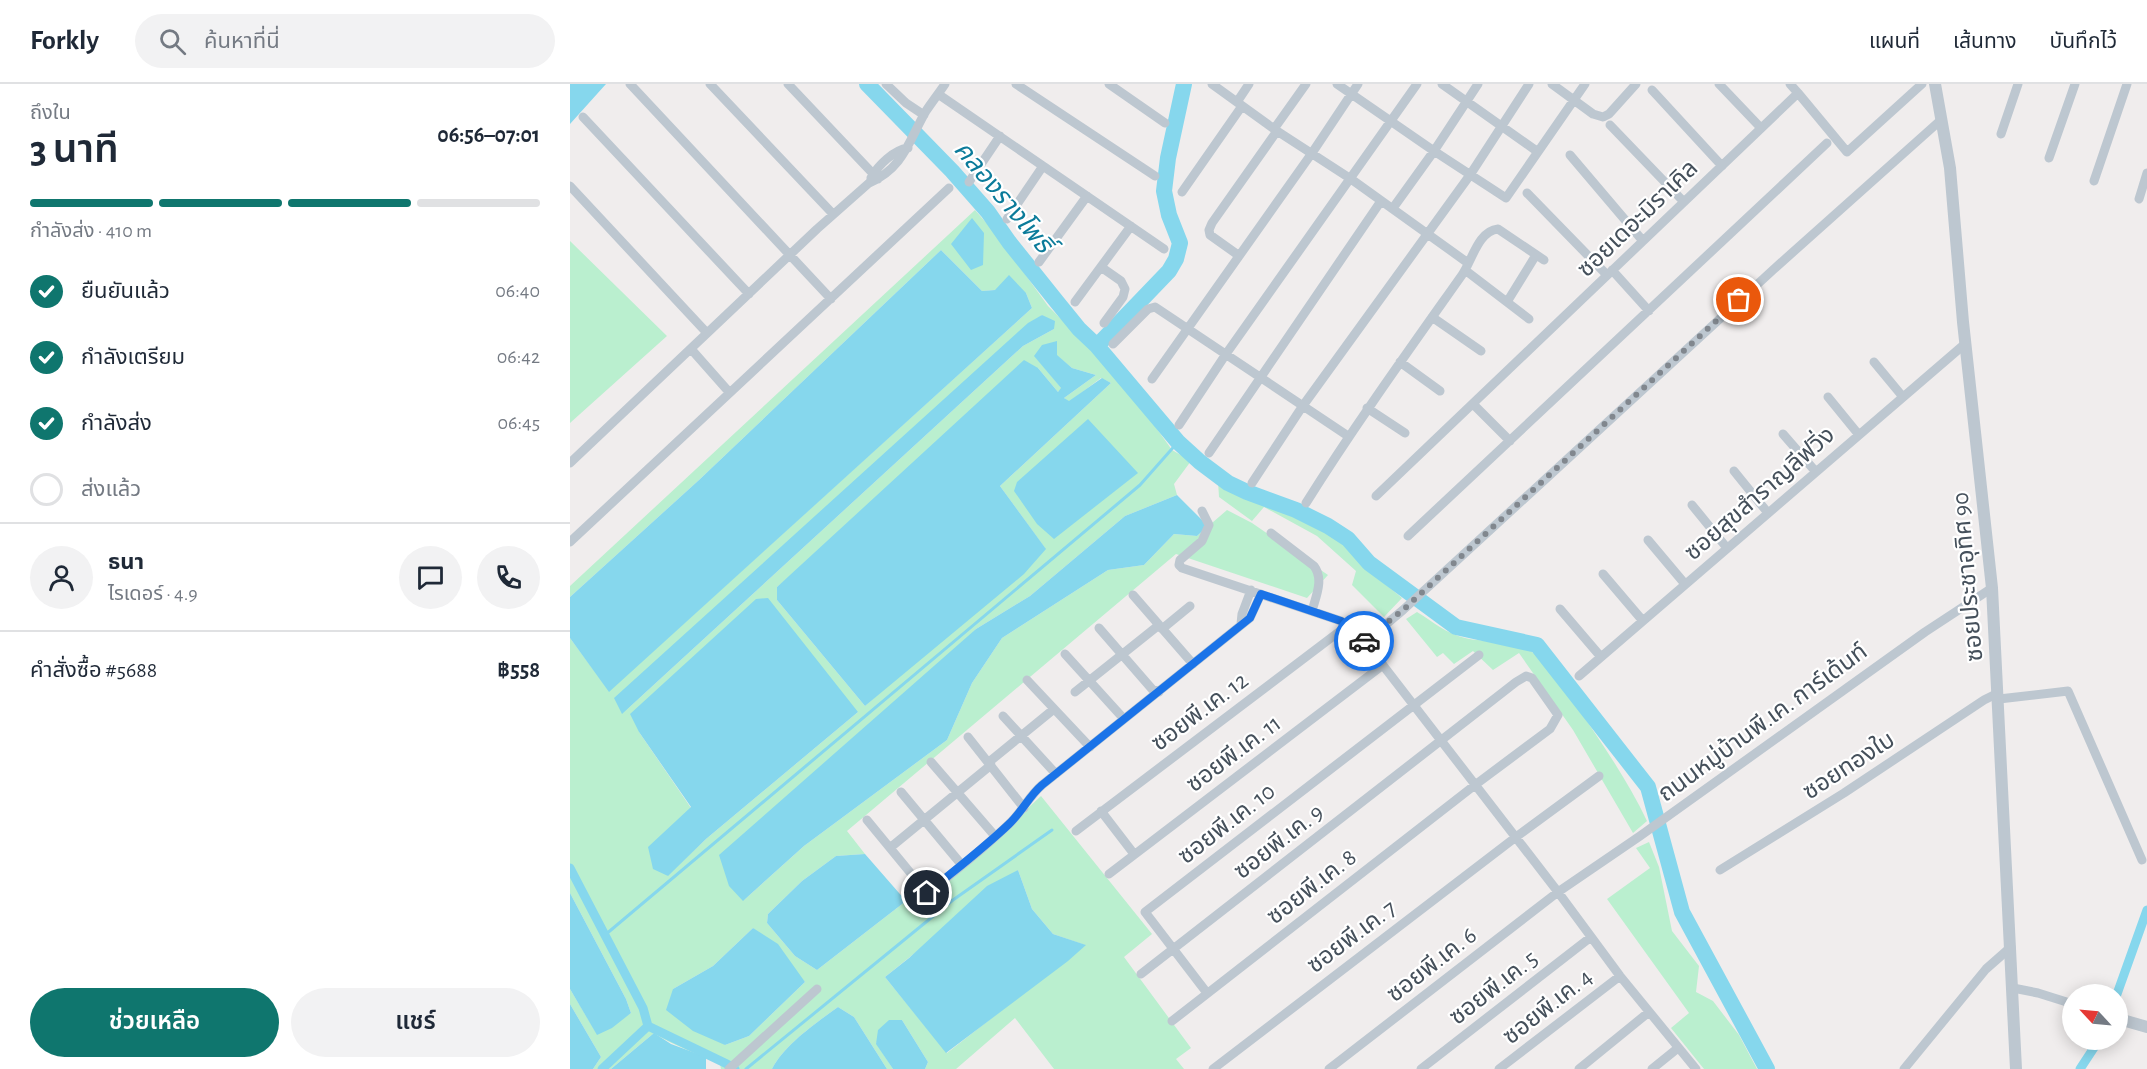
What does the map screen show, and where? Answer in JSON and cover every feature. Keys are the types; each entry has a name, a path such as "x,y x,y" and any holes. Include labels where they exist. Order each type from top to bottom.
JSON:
{"street":[{"path":"630,84 831,298"},
{"path":"710,84 833,214"},
{"path":"788,84 874,178"},
{"path":"886,84 923,117"},
{"path":"570,463 874,178 899,149 910,144 923,117 945,84"},
{"path":"1016,84 1155,176"},
{"path":"1109,84 1165,123"},
{"path":"1212,84 1428,233 1529,319"},
{"path":"1182,192 1240,104 1249,84"},
{"path":"1238,255 1210,235 1209,230 1306,84"},
{"path":"1337,84 1506,198 1585,84"},
{"path":"1152,379 1358,84"},
{"path":"1179,425 1226,354 1418,84"},
{"path":"1442,84 1538,152"},
{"path":"1393,208 1478,84"},
{"path":"1252,483 1302,407 1470,175 1529,84"},
{"path":"1552,84 1593,114 1603,117 1609,114 1636,84"},
{"path":"1719,84 1761,128"},
{"path":"1790,84 1847,152 1923,84"},
{"name":"ซอยประชาอุทิศ 90","path":"1935,84 1950,168 1992,588 2016,1069"},
{"path":"2001,134 2018,84"},
{"path":"2049,158 2075,84"},
{"path":"2094,180 2127,84"},
{"path":"1652,90 1722,166"},
{"name":"ซอยเดอะมิราเคิล","path":"1376,496 1798,93"},
{"path":"938,94 1164,249"},
{"path":"583,117 749,294"},
{"path":"1365,642 1403,610 1774,269 1942,119"},
{"path":"1610,125 1684,202"},
{"path":"969,182 1000,136"},
{"path":"1408,536 1827,143"},
{"path":"1570,155 1644,241"},
{"path":"1007,219 1043,166"},
{"path":"2139,199 2147,173"},
{"path":"570,186 707,333"},
{"path":"570,542 949,188"},
{"path":"1527,193 1648,311"},
{"path":"1039,262 1087,196"},
{"path":"1209,453 1381,201"},
{"path":"1075,302 1131,226"},
{"path":"1306,503 1348,436 1432,317 1481,241 1486,234 1497,229 1540,257 1507,302"},
{"path":"1101,267 1121,282 1125,290 1123,297 1104,323"},
{"path":"1113,344 1151,307 1155,307 1348,436"},
{"path":"1432,317 1481,351"},
{"name":"ซอยสุขสำราญลีฟวิ่ง","path":"1579,676 1966,343"},
{"path":"691,349 729,392"},
{"path":"1400,362 1440,391"},
{"path":"1874,362 1903,397"},
{"path":"1828,397 1859,435"},
{"path":"1473,404 1510,441"},
{"path":"1368,408 1405,433"},
{"path":"1784,434 1816,472"},
{"path":"1734,471 1768,513"},
{"path":"1692,505 1727,548"},
{"path":"1202,511 1208,520 1207,530 1202,541 1180,560 1179,565 1182,568 1348,625 1365,642 1620,976 1696,1069"},
{"path":"1271,533 1314,566 1318,572 1319,584 1312,611"},
{"path":"1648,540 1686,584"},
{"path":"1604,574 1643,621"},
{"name":"ถนนหมู่บ้านพี.เค. การ์เด้นท์","path":"1558,892 1925,632 1992,588"},
{"path":"1241,624 1242,614 1251,590"},
{"path":"915,902 995,836 1024,808 1036,790 1250,618 1261,594"},
{"path":"1132,595 1193,664"},
{"path":"1075,692 1122,654 1190,606"},
{"path":"1560,609 1601,657"},
{"name":"ซอยพี.เค. 12","path":"1076,831 1348,625"},
{"path":"1099,628 1152,688 1159,692"},
{"path":"1065,654 1124,719"},
{"path":"1413,705 1479,655"},
{"name":"ซอยพี.เค. 11","path":"1109,874 1383,665"},
{"name":"ซอยพี.เค. 9","path":"1141,974 1526,676 1532,678 1558,715 1555,722 1550,729 1475,785"},
{"path":"1027,680 1089,747"},
{"path":"1998,696 2068,691 2142,860"},
{"name":"ซอยทองใบ","path":"1720,870 1768,842 1984,700 1998,696"},
{"name":"ซอยพี.เค. 10","path":"1207,993 1145,912 1413,705"},
{"path":"891,847 925,821 1054,709"},
{"path":"1003,716 1056,774"},
{"path":"968,737 1024,808"},
{"path":"931,762 995,836"},
{"name":"ซอยพี.เค. 7","path":"1213,1069 1599,776"},
{"name":"ซอยพี.เค. 8","path":"1173,1021 1475,785"},
{"path":"901,792 961,864"},
{"path":"1101,812 1134,854"},
{"path":"867,820 927,893"},
{"name":"ซอยพี.เค. 6","path":"1329,1069 1558,892"},
{"name":"ซอยพี.เค. 5","path":"1421,1069 1591,937"},
{"path":"1904,1069 1986,969 2011,947"},
{"name":"ซอยพี.เค. 4","path":"1499,1069 1620,976"},
{"path":"2013,988 2062,1001"},
{"path":"729,1069 817,989"},
{"path":"1579,1069 1649,1012"},
{"path":"2128,1022 2147,1027"},
{"path":"1652,1069 1678,1048"}],"green space":[{"path":"975,210 996,234 1048,306 1121,379 1172,450 1191,461 1174,484 1177,495 1125,516 1030,596 976,629 743,901 804,846 947,740 972,683 1002,638 1108,570 1144,565 1174,534 1197,536 1227,510 1252,523 1328,575 1307,598 1176,554 847,831 865,854 836,856 802,881 768,914 767,923 795,956 817,970 906,901 912,907 941,889 1041,796 1152,934 1124,957 1191,1048 1176,1059 1184,1069 1054,1069 1015,1018 956,1069 925,1069 928,1062 902,1020 876,1043 893,1069 887,1069 854,1017 838,1007 792,1043 772,1069 721,1069 720,1064 654,1033 611,1069 593,1069 601,1057 570,1004 570,989 597,1034 631,1013 626,999 570,893 570,638 609,691 1032,308 1026,293 982,291 941,250 699,480 570,597 570,586","holes":["1042,315 1054,329 1023,346 622,714","1056,355 1072,368 1096,375 1064,398 1069,402 1101,378 1111,383 1000,486 1045,548 865,706 777,600 777,587 1038,368 1058,392 1062,389 1035,356","858,712 706,839 667,876 691,808 639,732","1018,870 1032,909 1053,934 1085,945 947,1053 885,977","753,928 805,982 749,1036 725,1045 673,989 713,966"]},
{"path":"570,241 667,336 570,423"},
{"path":"1218,481 1259,501 1314,521 1351,547 1367,569 1402,598 1384,617 1352,585 1356,571 1317,536 1264,507 1252,521 1219,497"},
{"path":"1417,612 1458,636 1516,645 1532,652 1546,663 1558,677 1606,749 1647,821 1633,833 1573,730 1519,653 1493,670 1473,651 1454,664 1443,653 1437,657 1406,619"},
{"path":"1649,842 1659,867 1672,931 1699,966 1696,992 1713,1001 1739,1035 1757,1069 1704,1069 1671,1028 1689,1013 1607,899 1650,868 1636,848"}],"water":[{"path":"570,84 606,84 570,124"},
{"path":"972,218 984,233 983,265 971,270 951,244"},
{"path":"941,250 982,291 995,290 1009,275 1026,293 1032,308 609,692 570,638 570,597 699,480"},
{"path":"1042,315 1055,321 1054,329 1023,346 622,714 614,698 1028,323"},
{"path":"1057,341 1057,355 1072,368 1096,375 1064,398 1069,401 1102,378 1111,383 1000,486 1046,549 1024,574 865,706 777,600 777,587 1024,360 1038,368 1058,392 1061,388 1034,356 1042,345"},
{"path":"1088,419 1138,473 1054,539 1037,524 1014,491 1017,482"},
{"path":"1177,495 1208,526 1197,536 1174,534 1144,565 1108,570 1002,638 972,683 947,740 804,846 743,901 729,886 719,855 976,629 1030,596 1125,516"},
{"path":"768,598 858,712 706,839 668,876 653,869 648,847 691,807 639,732 630,714 756,599"},
{"path":"865,854 906,901 817,970 795,956 767,923 768,914 802,881 836,856"},
{"path":"1018,870 1032,909 1053,934 1086,945 946,1053 885,977 987,886"},
{"path":"570,893 626,999 631,1013 612,1028 597,1035 570,989"},
{"path":"753,928 778,944 805,982 749,1036 725,1045 693,1031 666,1010 673,989 713,966"},
{"path":"570,1004 601,1057 593,1069 570,1069"},
{"path":"838,1007 854,1017 887,1069 772,1069 792,1043"},
{"path":"889,1020 902,1020 928,1062 925,1069 893,1069 876,1044 878,1030"},
{"path":"654,1033 671,1044 706,1057 706,1069 611,1069"}],"waterway":[{"name":"คลองรางโพธิ์","path":"867,84 952,171 988,212 1009,242 1079,329 1097,346 1178,442 1200,462 1228,483 1296,510 1328,526 1348,539 1369,563 1456,627 1537,645 1648,787 1682,912 1767,1069"},
{"path":"1097,346 1169,271 1176,259 1180,243 1169,215 1164,191 1168,158 1184,84"},
{"path":"605,935 1140,485 1178,442"},
{"path":"746,1069 953,900 1052,830"},
{"path":"570,868 643,1008 648,1026 602,1069"},
{"path":"2121,984 2147,910"},
{"path":"648,1026 735,1069"},
{"path":"2080,1069 2092,1050"}],"way so far":[{"path":"1364,641 1388,624 1739,300"}],"route":[{"path":"927,893 1009,824 1036,790 1250,618 1261,594 1341,621 1364,641"}]}
